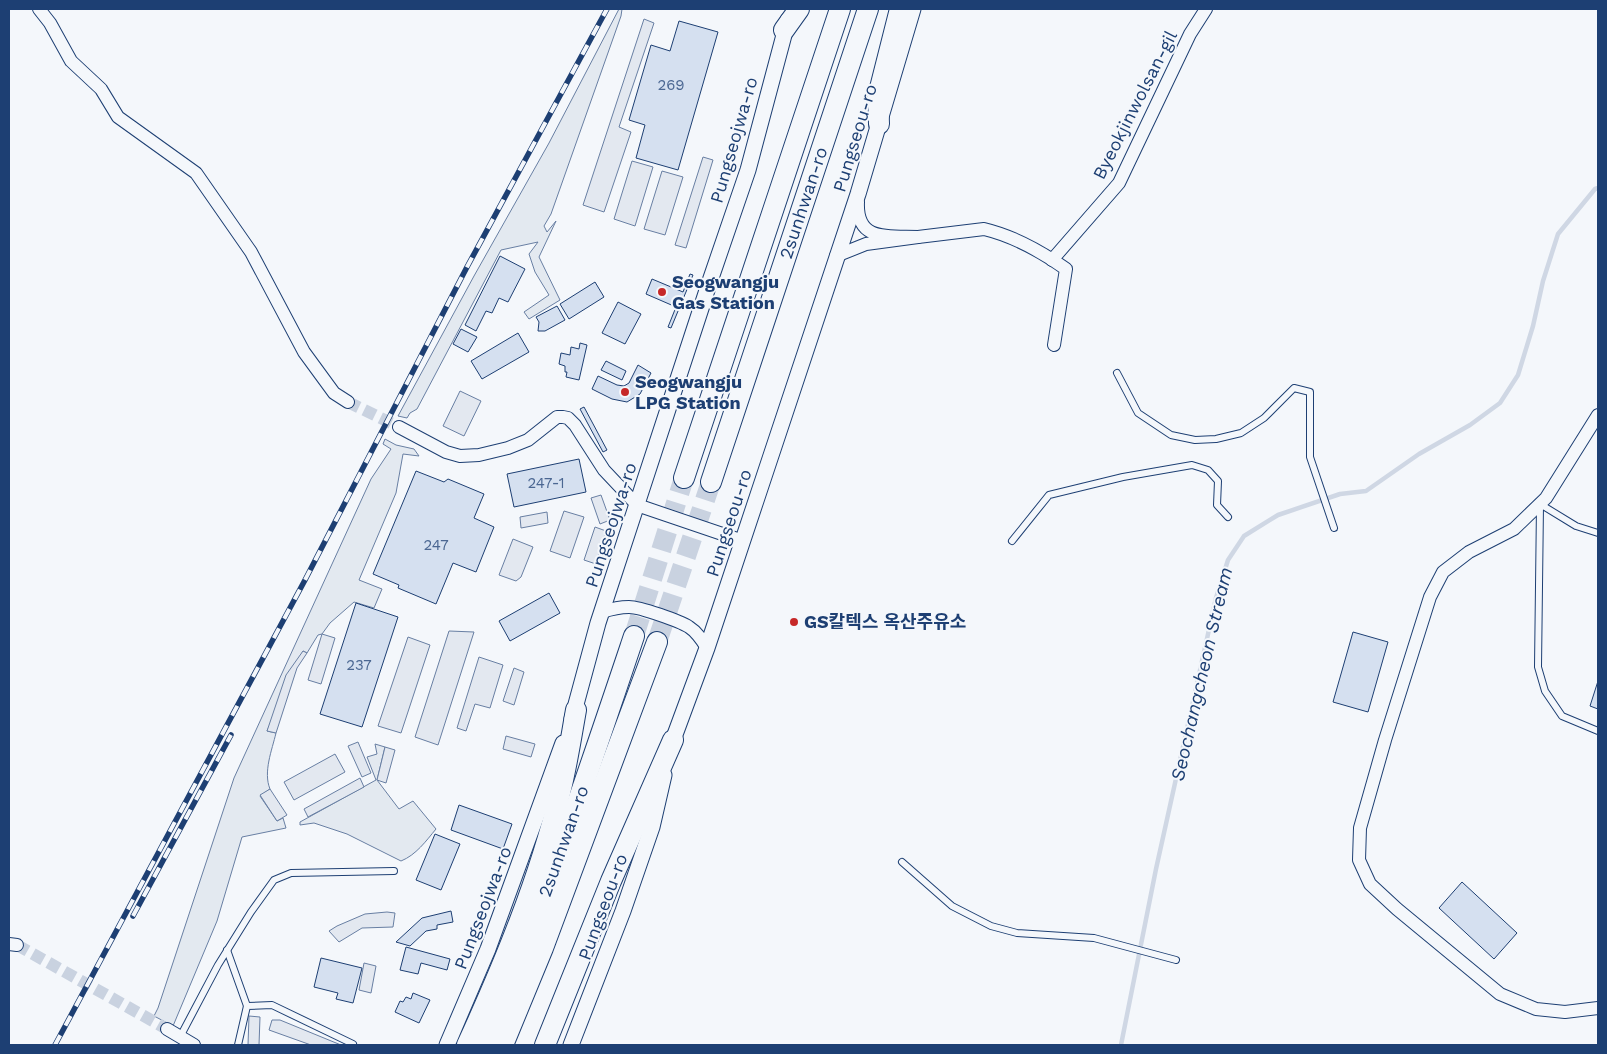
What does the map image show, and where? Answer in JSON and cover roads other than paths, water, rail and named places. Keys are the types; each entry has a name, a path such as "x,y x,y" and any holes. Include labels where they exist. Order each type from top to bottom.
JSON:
{"highway":[{"path":"784,30 799,9"},
{"name":"2sunhwan-ro","path":"684,478 840,9"},
{"name":"2sunhwan-ro","path":"711,482 868,9"},
{"path":"879,124 878,96 900,9"},
{"name":"2sunhwan-ro","path":"486,1045 517,972 547,890 634,636"},
{"name":"2sunhwan-ro","path":"503,1045 543,948 656,642"},
{"path":"467,1045 497,978 544,849 560,793 576,710"},
{"path":"545,1045 611,881 673,740"}],"street":[{"path":"39,9 50,23 71,61 101,89 118,117 196,173 251,252 304,352 334,393 348,402"},
{"name":"Pungseojwa-ro","path":"447,1045 488,949 576,710 602,612 748,170 791,9"},
{"name":"Pungseou-ro","path":"572,1045 623,911 652,827 673,740 707,648 858,194 914,9"},
{"name":"Byeokjinwolsan-gil","path":"1052,260 1119,183 1190,34 1206,9"},
{"path":"858,194 857,215 866,229 874,234 884,236 918,237"},
{"path":"836,256 866,244 984,229 994,232 1019,243 1066,269 1054,345"},
{"path":"1598,415 1546,498 1514,529 1469,552 1443,572 1430,597 1384,740 1360,828 1360,860 1370,884 1397,909 1500,994 1536,1009 1565,1012 1598,1008"},
{"path":"399,428 446,452 460,456 480,455 508,448 528,440 557,417 563,416 568,418 575,426 604,470 637,505 743,541"},
{"path":"602,612 618,607 631,607 679,622 689,627 707,648"},
{"path":"166,1029 194,1045"}],"lane":[{"path":"1117,373 1138,413 1171,435 1195,440 1216,439 1242,433 1264,418 1294,388 1310,392 1310,457 1334,528"},
{"path":"1012,541 1049,495 1192,465 1208,470 1218,481 1217,504 1228,517"},
{"path":"1540,504 1576,526 1598,533"},
{"path":"1540,504 1538,667 1545,691 1562,716 1598,731"},
{"path":"902,862 952,906 991,926 1017,933 1094,938 1173,959"},
{"path":"180,1036 227,950 274,880 291,873 394,872"},
{"path":"227,950 246,1006 238,1045"},
{"path":"246,1006 272,1005 353,1044"}],"waterway":[{"name":"Seochangcheon Stream","path":"1121,1045 1156,869 1216,598 1228,560 1244,536 1278,515 1340,494 1366,491 1419,454 1470,425 1500,403 1518,375 1533,326 1543,281 1558,234 1595,189 1598,188"}],"tunnel":[{"path":"348,402 399,427"},
{"path":"634,636 684,478"},
{"path":"657,642 711,482"},
{"path":"17,945 167,1029"}],"railway":[{"path":"55,1045 305,580 467,267 607,9"},
{"path":"133,916 231,735"}],"place":[{"name":"Seogwangju Gas Station","path":"662,292"},
{"name":"Seogwangju LPG Station","path":"625,392"},
{"name":"GS칼텍스 옥산주유소","path":"794,622"}]}
